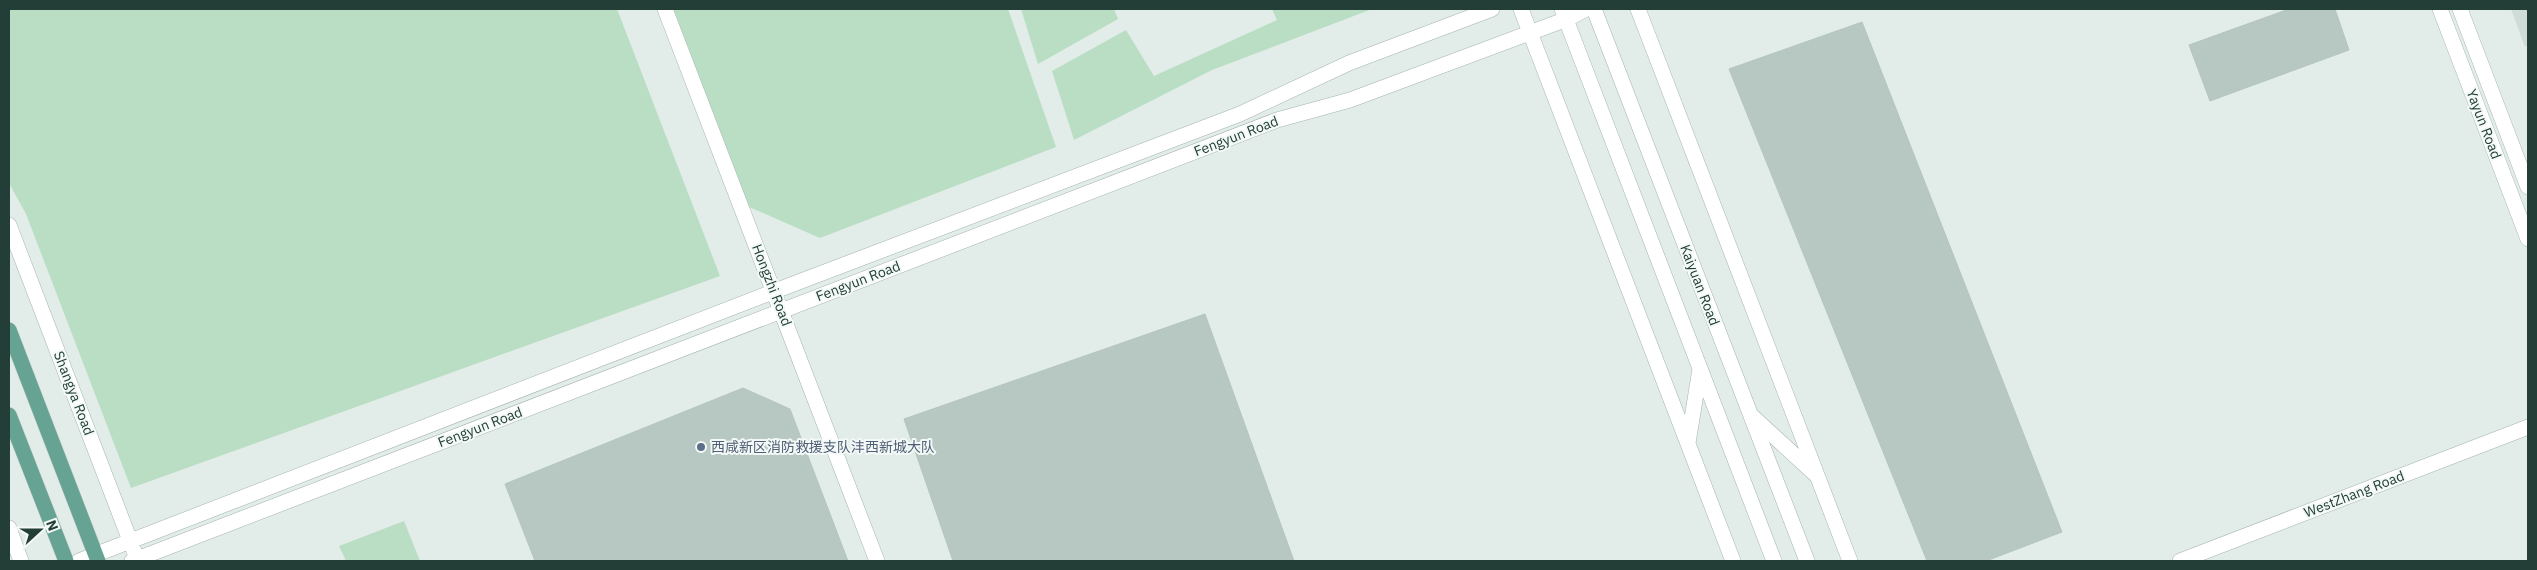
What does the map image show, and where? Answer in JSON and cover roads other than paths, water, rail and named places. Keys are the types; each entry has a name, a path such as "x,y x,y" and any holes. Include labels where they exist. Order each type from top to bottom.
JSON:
{"main road":[{"path":"9,330 96,558"},
{"path":"9,415 66,561"}],"street":[{"name":"Hongzhi Road","path":"665,9 775,291 877,561"},
{"name":"Fengyun Road","path":"79,561 96,558 131,541 775,291 1240,114 1349,63 1492,9"},
{"path":"1521,9 1733,561"},
{"name":"Fengyun Road","path":"136,561 1277,120 1350,100 1530,33 1565,14 1586,9"},
{"name":"Kaiyuan Road","path":"1594,9 1807,561"},
{"path":"1638,9 1850,561"},
{"name":"Yayun Road","path":"2440,9 2528,239"},
{"name":"Yayun Road","path":"2460,9 2528,187"},
{"path":"1565,14 1774,561"},
{"name":"Shangya Road","path":"9,225 131,541 136,561"},
{"path":"1688,445 1700,368"},
{"path":"1750,415 1818,477"},
{"name":"WestZhang Road","path":"2180,561 2528,427"},
{"path":"9,528 21,561"}],"place":[{"name":"西咸新区消防救援支队沣西新城大队","path":"701,447"}]}
